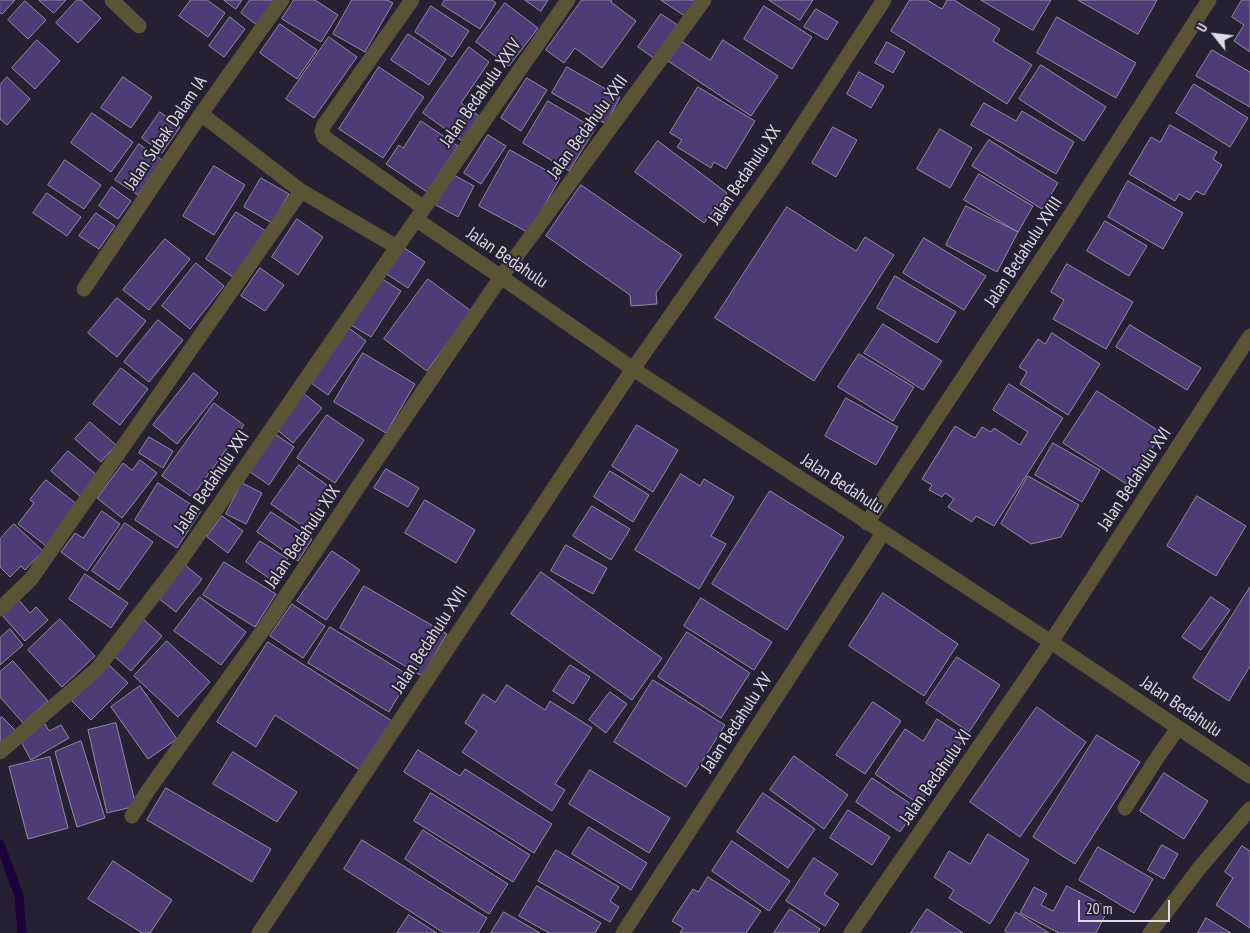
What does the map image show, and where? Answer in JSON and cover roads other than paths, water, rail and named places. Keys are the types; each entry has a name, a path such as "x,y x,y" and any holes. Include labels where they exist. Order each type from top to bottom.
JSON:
{"street":[{"path":"112,0 140,26"},
{"name":"Jalan Subak Dalam IA","path":"84,289 201,114 282,0"},
{"name":"Jalan Bedahulu","path":"412,0 324,126 322,131 324,137 420,214 502,276 633,369 1052,642 1250,776"},
{"name":"Jalan Bedahulu XXIV","path":"420,214 568,0"},
{"name":"Jalan Bedahulu XXII","path":"502,276 704,0"},
{"name":"Jalan Bedahulu XX","path":"633,369 776,165 884,0"},
{"name":"Jalan Bedahulu XVIII","path":"867,523 1052,244 1209,0"},
{"path":"201,114 301,191 397,247"},
{"path":"0,609 30,579 301,191"},
{"name":"Jalan Bedahulu XXI","path":"0,752 97,668 181,560 420,214"},
{"name":"Jalan Bedahulu XIX","path":"132,816 268,623 502,276"},
{"name":"Jalan Bedahulu XVI","path":"1052,642 1250,336"},
{"name":"Jalan Bedahulu XVII","path":"259,933 633,369"},
{"name":"Jalan Bedahulu XV","path":"623,933 883,532"},
{"name":"Jalan Bedahulu XI","path":"851,933 1052,642"},
{"path":"1125,808 1178,728"},
{"path":"1150,933 1201,866 1250,808"}],"waterway":[{"path":"0,844 19,896 22,933"}]}
